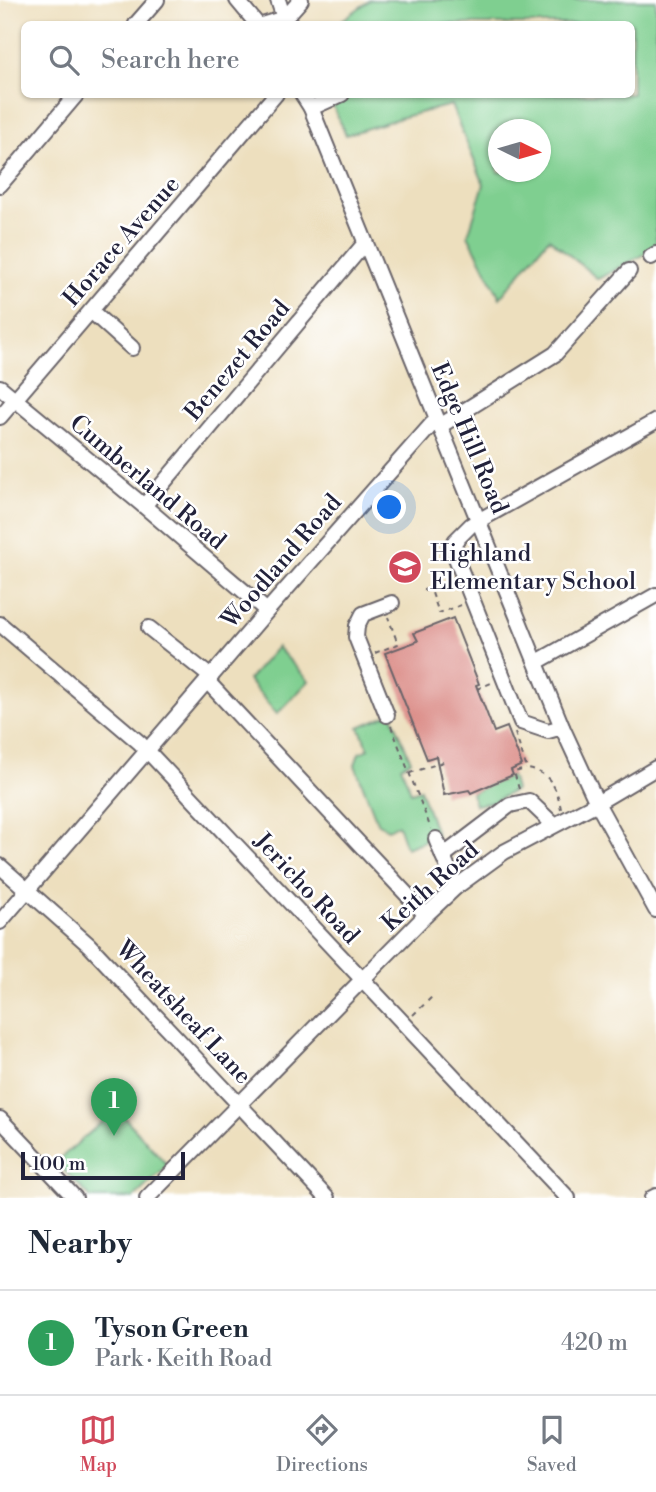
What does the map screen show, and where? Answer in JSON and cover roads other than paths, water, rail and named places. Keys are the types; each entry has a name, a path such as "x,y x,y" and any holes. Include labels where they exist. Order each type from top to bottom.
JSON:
{"street":[{"path":"139,21 157,0"},
{"path":"237,0 254,21"},
{"path":"278,0 286,21"},
{"path":"286,21 301,0"},
{"path":"0,185 73,98"},
{"name":"Horace Avenue","path":"0,417 273,98"},
{"name":"Edge Hill Road","path":"305,98 312,108 562,727 597,803 656,910"},
{"path":"312,108 333,98"},
{"name":"Benezet Road","path":"144,506 365,243"},
{"name":"Woodland Road","path":"0,922 267,611 432,424 440,426 555,354 629,271"},
{"path":"91,311 132,348"},
{"name":"Cumberland Road","path":"0,387 267,611"},
{"path":"562,727 548,732 521,722 454,553 455,541 471,524 656,421"},
{"path":"537,662 656,595"},
{"path":"387,715 356,637 357,626 363,614 390,607"},
{"name":"Jericho Road","path":"0,624 147,751 568,1198"},
{"path":"149,628 209,679 426,915"},
{"name":"Keith Road","path":"147,1198 456,887 504,852 656,768"},
{"path":"443,856 510,805 529,801 553,824"},
{"path":"436,839 456,887"},
{"name":"Wheatsheaf Lane","path":"0,866 89,945 327,1198"},
{"path":"0,1119 75,1198"}],"place":[{"name":"Highland Elementary School","path":"405,567"},
{"name":"Tyson Green","path":"114,1136"}]}
